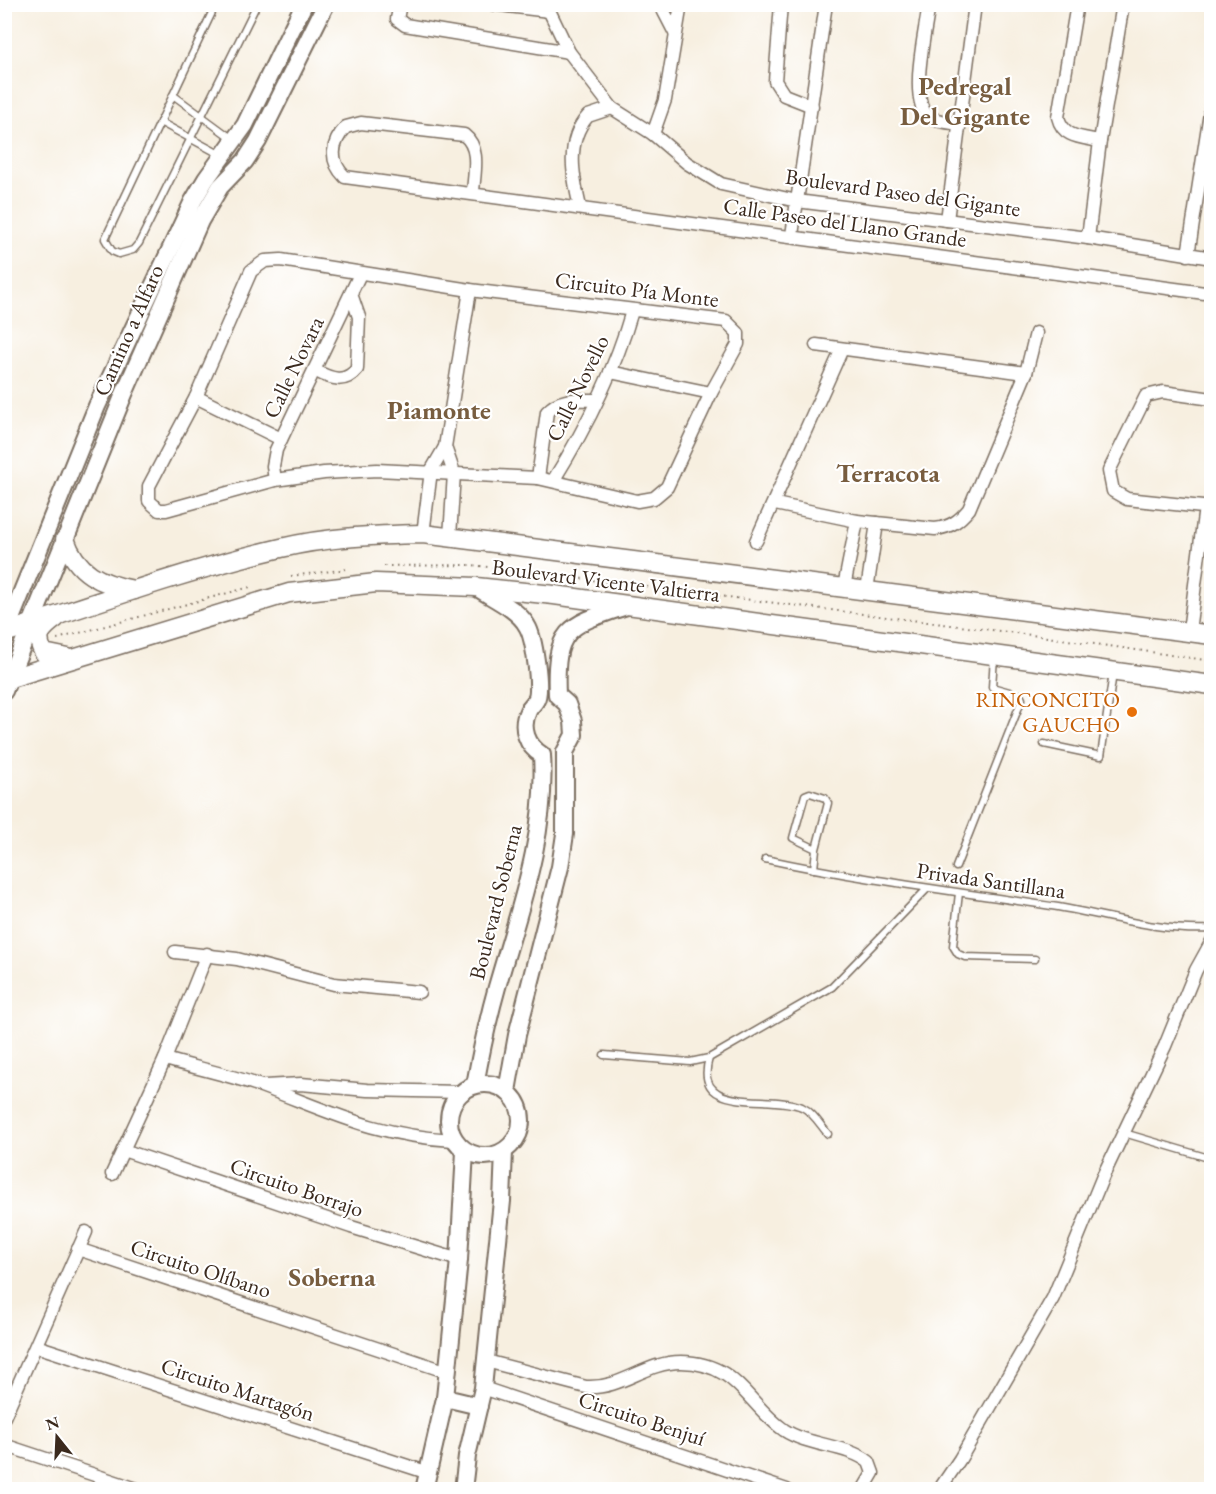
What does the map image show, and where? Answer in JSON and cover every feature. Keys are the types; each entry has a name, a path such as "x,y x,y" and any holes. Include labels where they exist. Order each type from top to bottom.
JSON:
{"main road":[{"name":"Boulevard Vicente Valtierra","path":"5,634 64,612 282,547 373,535 423,534 1211,635"},
{"path":"66,539 70,555 94,578 112,586 136,591"},
{"name":"Boulevard Vicente Valtierra","path":"6,683 69,659 290,593 376,583 476,587 630,605 994,657 1212,685"},
{"path":"64,612 43,627 39,635 39,644 44,653 69,659"}],"street":[{"name":"Camino a Alfaro","path":"5,634 106,387 193,201 255,106 304,4"},
{"name":"Camino a Alfaro","path":"6,683 124,394 201,221 220,187 245,161 258,141 326,4"},
{"path":"399,4 397,19 405,25 569,52"},
{"path":"492,4 548,8 569,52 612,108 588,116 575,136 573,169 580,207"},
{"path":"660,4 675,33"},
{"path":"653,134 664,100 681,4"},
{"path":"782,4 775,81 784,95 812,106"},
{"path":"792,236 826,4"},
{"path":"929,4 919,94 926,114 933,119 959,124"},
{"path":"947,220 975,4"},
{"path":"1077,4 1058,117 1060,126 1071,135 1100,141"},
{"path":"1088,238 1100,141 1123,4"},
{"path":"1188,255 1207,154 1212,100"},
{"name":"Boulevard Paseo del Gigante","path":"612,108 653,134 687,163 721,184 745,191 797,201 1088,238 1212,258"},
{"name":"Calle Paseo del Llano Grande","path":"473,192 476,156 471,143 464,135 362,123 346,127 334,147 332,158 336,168 345,177 473,192 1212,294"},
{"name":"Circuito Pía Monte","path":"281,260 470,290 726,321 735,327 738,333 738,344 711,393 667,487 654,498 637,501 538,478 431,471 324,473 275,480 166,510 159,510 151,504 147,492 152,479 195,397 255,267 265,261 281,260"},
{"name":"Calle Novara","path":"275,480 274,458 281,439 316,371 360,274"},
{"path":"423,534 431,471 445,447 470,290"},
{"path":"316,371 330,378 342,379 352,375 357,369 359,317 351,294"},
{"name":"Calle Novello","path":"553,480 571,452 610,372 623,343 633,311"},
{"path":"775,504 857,521 935,529 947,528 958,522 969,509 1026,373 1036,333"},
{"path":"816,345 1026,373"},
{"path":"756,541 775,504 842,349"},
{"path":"610,372 711,393"},
{"path":"106,387 124,394"},
{"path":"1189,632 1208,508 1127,499 1113,491 1109,471 1146,396 1163,392 1212,399"},
{"path":"195,397 281,439"},
{"path":"538,478 547,412 553,404 563,400 596,400"},
{"path":"445,447 454,473 450,537"},
{"path":"844,587 857,521"},
{"path":"867,590 877,523"},
{"path":"476,587 515,613 527,625 536,655 537,699 526,713 524,725 529,744 542,755 565,752"},
{"path":"507,1091 517,1035 563,845 567,801 565,752 574,735 573,722 567,704 557,695 555,662 565,636 572,628 590,618 630,605"},
{"path":"1211,635 1212,628"},
{"path":"537,699 557,695"},
{"name":"Boulevard Soberna","path":"468,1089 533,864 544,779 542,755"},
{"path":"939,1490 984,1420 1053,1298 1103,1176 1166,1046 1196,970 1212,940"},
{"path":"176,952 237,959 334,984 419,992"},
{"path":"112,1174 165,1059 207,954"},
{"path":"165,1059 261,1086 351,1121 391,1133 459,1145 484,1156 504,1151 519,1133 521,1122 520,1110 507,1091 486,1084 468,1089 367,1090 301,1084 261,1086"},
{"path":"424,1490 426,1472 445,1398 459,1260 459,1145 449,1128 448,1115 453,1103 468,1089"},
{"name":"Circuito Borrajo","path":"123,1150 351,1227 459,1260"},
{"path":"463,1490 483,1388 502,1201 504,1151"},
{"path":"4,1417 86,1232"},
{"name":"Circuito Olíbano","path":"78,1249 448,1372"},
{"name":"Circuito Martagón","path":"36,1346 426,1472"},
{"name":"Circuito Benjuí","path":"486,1361 585,1387 601,1388 665,1363 698,1364 717,1370 749,1393 784,1430 869,1462 873,1473 863,1490"},
{"name":"Circuito Benjuí","path":"483,1388 787,1490"},
{"path":"445,1398 479,1406"},
{"path":"4,1445 140,1490"}],"lane":[{"path":"216,4 105,239 112,251 126,253 139,243 204,116 257,4"},
{"path":"174,95 234,140"},
{"path":"160,122 223,156"},
{"path":"956,867 1022,699 1020,695 992,687 994,657"},
{"path":"1044,744 1101,756 1113,673"},
{"path":"814,870 816,849 828,803 825,798 810,793 805,795 793,838 816,849"},
{"name":"Privada Santillana","path":"765,859 926,890 1106,915 1180,931 1212,929"},
{"path":"604,1055 690,1062 709,1058 832,987 926,890"},
{"path":"959,894 954,946 958,954 965,957 1035,959"},
{"path":"709,1058 704,1073 707,1084 714,1092 726,1097 793,1104 805,1108 828,1134"},
{"path":"1124,1132 1212,1159"}],"place":[{"name":"RINCONCITO GAUCHO","path":"1132,712"}],"district":[{"name":"Pedregal Del Gigante","path":"965,101"},
{"name":"Piamonte","path":"439,410"},
{"name":"Terracota","path":"888,473"},
{"name":"Soberna","path":"332,1277"}]}
